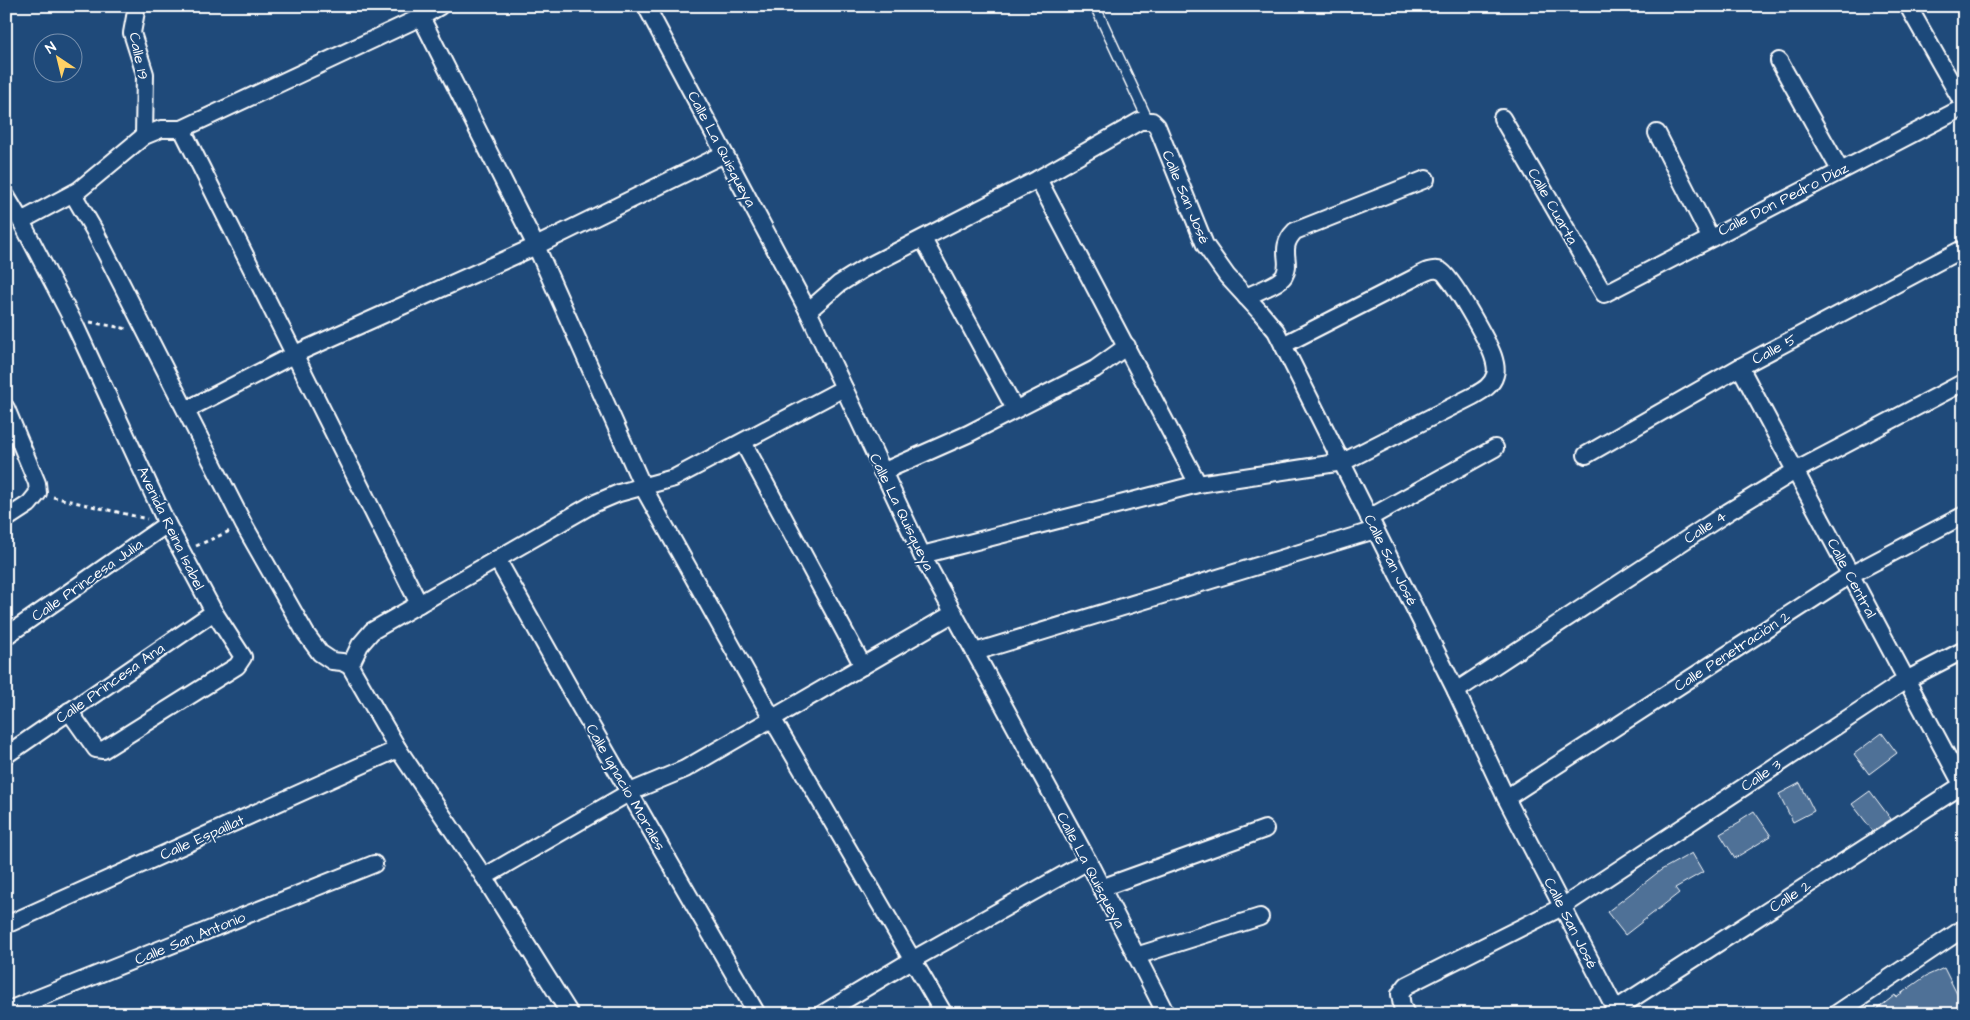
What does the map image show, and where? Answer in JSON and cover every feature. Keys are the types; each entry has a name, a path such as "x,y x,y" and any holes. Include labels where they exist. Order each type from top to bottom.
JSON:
{"street":[{"name":"Calle 19","path":"137,6 132,32 145,74 144,136"},
{"path":"21,221 73,194 144,136 161,129 182,129 421,17 440,6"},
{"name":"Calle La Quisqueya","path":"646,6 808,311 922,555 1088,861 1166,1014"},
{"path":"1908,6 1964,106"},
{"path":"421,17 536,246 642,487 772,718 944,1014"},
{"path":"1779,61 1840,170"},
{"name":"Calle Don Pedro Díaz","path":"1604,294 1964,106"},
{"name":"Calle Cuarta","path":"1502,118 1604,294"},
{"path":"808,311 839,284 863,269 1038,179 1140,120 1148,120"},
{"name":"Calle San José","path":"1148,120 1156,126 1205,245 1227,276 1276,332 1343,462 1456,691 1506,798 1617,1012"},
{"path":"182,129 419,604"},
{"path":"1657,133 1710,237"},
{"path":"186,410 295,354 536,246 724,154"},
{"path":"1038,179 1198,484"},
{"path":"1246,296 1279,281 1284,276 1287,269 1286,248 1288,239 1295,231 1426,179"},
{"path":"73,194 94,230 144,332 244,524 306,634 320,653 332,661 342,662 350,666 398,749 484,876 570,1014"},
{"name":"Avenida Reina Isabel","path":"6,196 75,325 167,524 214,612 243,657 236,666 103,750 96,749 70,711"},
{"path":"923,238 1015,410"},
{"name":"Calle 5","path":"1586,456 1740,367 1964,248"},
{"path":"922,555 1198,484 1343,462 1487,388 1496,374 1493,355 1454,285 1442,271 1436,270 1416,277 1283,346"},
{"path":"882,472 968,434 1095,369 1127,346"},
{"name":"Calle Central","path":"1740,367 1963,785"},
{"name":"Calle 4","path":"1456,691 1728,512 1794,471 1964,382"},
{"path":"350,666 360,645 372,631 593,504 619,493 674,478 844,388"},
{"path":"6,408 37,482 38,494 29,504 6,519"},
{"path":"743,442 863,666"},
{"path":"975,652 1372,524 1496,448"},
{"name":"Calle Penetración 2","path":"1506,798 1850,575 1964,515"},
{"name":"Calle Princesa Julia","path":"6,636 167,524"},
{"name":"Calle Ignacio Morales","path":"497,559 574,698 757,1014"},
{"name":"Calle Princesa Ana","path":"6,755 214,612"},
{"path":"484,876 630,792 685,769 954,614"},
{"name":"Calle 3","path":"1406,1014 1402,1006 1400,994 1407,985 1562,907 1906,680 1964,650"},
{"name":"Calle Espaillat","path":"6,925 398,749"},
{"name":"Calle 2","path":"1617,1012 1963,785"},
{"path":"1101,888 1265,829"},
{"path":"822,1014 912,960 1088,861"},
{"name":"Calle San Antonio","path":"6,1011 374,864"},
{"path":"1136,956 1260,916"},
{"path":"1836,1014 1964,928"}],"lane":[{"path":"1095,6 1148,120"}],"path":[{"path":"75,325 93,322 115,328 144,332"},
{"path":"38,494 167,524"},
{"path":"182,552 244,524"}],"building":[{"path":"1882,733 1897,753 1869,774 1854,754"},
{"path":"1800,783 1814,811 1793,822 1779,794"},
{"path":"1870,791 1891,819 1873,831 1852,804"},
{"path":"1754,811 1771,836 1735,858 1720,834 1741,822 1740,820"},
{"path":"1692,853 1703,872 1675,888 1679,893 1625,935 1607,912 1661,870"},
{"path":"1944,968 1964,1008 1964,1014 1871,1014 1895,995 1896,997 1926,976"}]}
